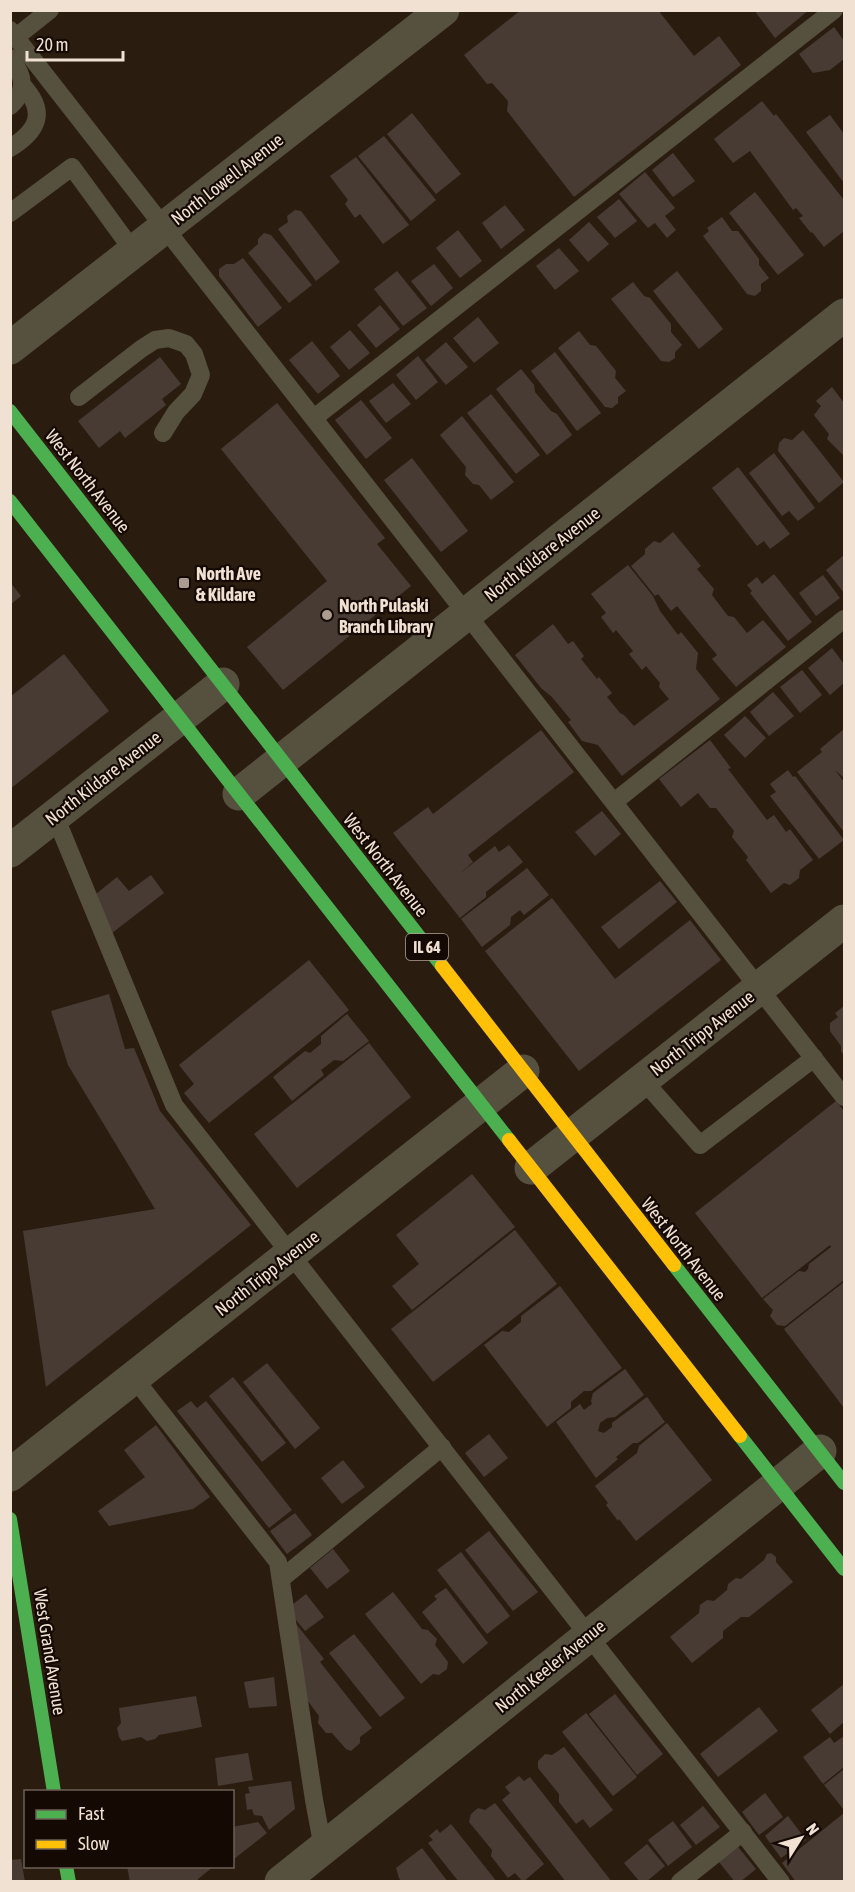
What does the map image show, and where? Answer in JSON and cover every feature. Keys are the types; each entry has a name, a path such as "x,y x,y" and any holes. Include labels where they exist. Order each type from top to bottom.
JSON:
{"main road":[{"name":"West North Avenue","path":"10,411 844,1483"},
{"path":"10,501 779,1484 840,1554"},
{"name":"West Grand Avenue","path":"10,1519 54,1790"}],"street":[{"name":"North Lowell Avenue","path":"10,348 443,10"},
{"name":"North Kildare Avenue","path":"239,794 844,315"},
{"name":"North Kildare Avenue","path":"10,851 223,684"},
{"name":"North Tripp Avenue","path":"531,1168 844,921"},
{"name":"North Tripp Avenue","path":"10,1475 523,1071"},
{"name":"North Keeler Avenue","path":"281,1881 820,1451"}],"lane":[{"path":"50,10 13,34 844,1097"},
{"path":"314,418 834,10"},
{"path":"10,58 18,66 23,86 32,98 37,120 34,129 10,148"},
{"path":"10,106 19,98 23,86"},
{"path":"10,213 72,167 134,252"},
{"path":"79,397 156,340 169,338 186,344 194,354 201,375 193,394 176,412 163,434"},
{"path":"614,802 844,619"},
{"path":"55,816 174,1105 781,1881"},
{"path":"643,1080 700,1145 814,1058"},
{"path":"134,1378 278,1562 323,1848"},
{"path":"281,1579 442,1447"},
{"path":"680,1881 742,1832"}],"building":[{"path":"521,10 658,10 694,56 719,36 741,65 574,197 507,111 508,101 492,83 487,84 464,55"},
{"path":"754,10 809,10 775,38"},
{"path":"834,27 844,41 844,59 830,70 813,73 799,54"},
{"path":"762,101 774,116 776,114 844,200 844,231 824,247 799,218 803,216 796,208 793,210 750,151 733,163 714,139"},
{"path":"412,113 461,174 436,194 387,134"},
{"path":"830,115 844,134 844,183 806,132"},
{"path":"384,136 436,200 411,221 358,156"},
{"path":"673,153 695,181 673,197 652,170"},
{"path":"356,157 409,225 383,244 360,214 355,218 345,204 348,200 330,176"},
{"path":"645,172 675,208 665,216 676,230 667,238 655,223 648,228 619,194"},
{"path":"755,192 804,255 778,275 729,213"},
{"path":"619,199 637,221 615,238 597,217"},
{"path":"505,205 525,230 501,249 482,223"},
{"path":"295,210 301,211 340,262 316,281 278,229 288,222 287,216"},
{"path":"722,217 732,231 738,231 759,259 759,265 769,278 761,284 761,291 755,296 747,294 703,236 709,231 707,228"},
{"path":"589,222 609,244 588,262 569,240"},
{"path":"458,230 482,261 460,278 436,248"},
{"path":"264,233 271,235 312,285 289,303 248,253 258,244 258,239"},
{"path":"559,248 579,271 555,290 536,266"},
{"path":"243,258 282,308 258,327 219,276 219,269"},
{"path":"434,264 453,288 431,306 411,281"},
{"path":"397,271 427,308 403,326 374,289"},
{"path":"677,271 723,329 699,349 653,291"},
{"path":"633,282 644,296 650,298 671,324 671,332 682,345 675,352 675,358 669,362 661,361 611,299"},
{"path":"380,305 400,329 376,348 357,325"},
{"path":"478,317 499,343 474,363 453,338"},
{"path":"350,330 370,353 349,370 330,347"},
{"path":"579,331 590,345 596,346 616,371 615,378 626,391 618,397 618,403 612,408 605,407 558,348"},
{"path":"312,341 340,376 318,394 289,360"},
{"path":"446,342 468,367 446,385 425,360"},
{"path":"555,352 601,413 577,431 531,371"},
{"path":"418,356 438,382 416,400 396,375"},
{"path":"160,357 181,384 162,399 166,405 125,438 120,431 99,448 78,421"},
{"path":"521,369 534,385 535,392 551,411 557,414 572,435 547,455 496,389"},
{"path":"393,383 411,404 386,423 369,401"},
{"path":"832,387 844,403 844,456 827,439 829,434 814,415 821,406 816,401"},
{"path":"491,394 540,455 516,474 467,413"},
{"path":"361,400 392,438 366,459 335,420"},
{"path":"277,403 385,538 377,544 411,586 283,690 247,647 327,581 221,449"},
{"path":"462,416 514,482 491,500 479,485 473,484 465,475 466,467 440,435"},
{"path":"803,430 844,482 819,503 778,451 779,443 784,438 792,440"},
{"path":"774,453 815,508 798,521 789,511 782,516 749,473"},
{"path":"412,458 468,531 441,552 384,480"},
{"path":"738,467 790,534 770,549 764,541 757,546 712,488"},
{"path":"673,532 701,566 697,569 714,589 712,595 728,616 734,617 747,633 763,620 786,647 736,687 712,659 717,655 677,606 671,611 658,594 655,596 631,566 645,554 645,549 654,541 660,543"},
{"path":"844,555 844,593 826,570"},
{"path":"628,565 653,596 660,611 678,635 681,632 698,653 696,669 720,699 622,776 598,745 582,741 568,722 571,720 552,697 541,688 515,655 553,624 568,644 573,641 584,656 581,659 612,693 607,697 634,726 669,699 646,666 642,670 629,654 633,651 616,630 613,633 601,617 606,613 591,594"},
{"path":"774,574 812,622 788,641 750,593 752,591 747,585 757,577 762,584"},
{"path":"823,575 840,598 816,616 799,593"},
{"path":"10,582 21,596 10,605"},
{"path":"832,648 844,664 844,683 830,695 808,668"},
{"path":"64,654 109,711 10,789 10,697"},
{"path":"802,670 822,695 800,713 780,687"},
{"path":"773,692 794,716 769,736 750,712"},
{"path":"745,716 766,738 745,758 724,735"},
{"path":"844,729 844,778 835,770 844,782 844,832 797,772 822,752 820,749"},
{"path":"541,730 574,772 468,855 473,862 459,874 495,846 499,852 509,845 523,862 486,892 486,897 460,918 393,833 428,807 433,814"},
{"path":"710,740 731,768 728,769 767,820 774,815 786,832 790,829 813,860 800,870 799,878 790,885 784,883 771,893 746,860 748,857 732,837 734,831 716,808 710,808 698,793 681,807 659,779"},
{"path":"788,770 844,840 819,859 770,796 776,792 770,784"},
{"path":"602,811 621,834 595,856 575,832"},
{"path":"527,868 549,895 524,915 520,910 511,917 510,925 482,947 461,919"},
{"path":"151,875 164,893 112,933 96,894 117,877 129,891"},
{"path":"660,881 677,902 619,949 601,927"},
{"path":"552,898 615,979 690,920 721,960 579,1071 485,951"},
{"path":"309,960 349,1010 209,1123 184,1093 194,1084 179,1065"},
{"path":"109,994 125,1049 134,1048 160,1111 251,1225 46,1387 23,1231 155,1209 68,1065 51,1011"},
{"path":"844,1006 844,1056 841,1046 830,1031 830,1023 838,1017 835,1013"},
{"path":"347,1014 369,1041 343,1061 334,1060 321,1070 324,1075 292,1101 273,1077 305,1051 310,1053 321,1044 321,1036"},
{"path":"369,1043 411,1097 297,1188 254,1134"},
{"path":"836,1101 844,1111 844,1280 785,1326 777,1325 770,1316 773,1310 763,1299 799,1271 805,1272 809,1264 831,1247 830,1245 762,1298 695,1213"},
{"path":"472,1174 515,1227 412,1310 392,1286 419,1264 396,1235"},
{"path":"515,1230 557,1284 433,1382 391,1329"},
{"path":"844,1282 844,1408 784,1329"},
{"path":"560,1286 622,1368 591,1391 584,1391 571,1402 571,1408 547,1427 484,1345 502,1331 509,1332 521,1322 521,1316"},
{"path":"267,1363 320,1428 295,1449 243,1382"},
{"path":"625,1369 644,1395 615,1417 607,1418 600,1423 598,1431 604,1433 612,1427 612,1423 647,1397 665,1422 638,1443 633,1443 596,1478 556,1422 580,1404 584,1410 592,1404 593,1393"},
{"path":"233,1377 286,1443 262,1462 209,1396"},
{"path":"191,1401 197,1408 206,1401 292,1510 269,1528 177,1411"},
{"path":"667,1423 712,1480 636,1541 606,1505 608,1503 595,1486 637,1453 639,1446"},
{"path":"156,1425 210,1497 193,1509 109,1526 98,1511 145,1477 124,1450"},
{"path":"489,1434 508,1458 484,1477 465,1453"},
{"path":"343,1460 365,1487 342,1504 321,1478"},
{"path":"295,1513 312,1535 287,1554 270,1531"},
{"path":"489,1531 538,1592 513,1611 465,1550"},
{"path":"333,1549 350,1571 327,1589 310,1568"},
{"path":"461,1552 510,1616 487,1634 437,1570"},
{"path":"771,1553 793,1582 749,1617 741,1617 723,1631 723,1638 692,1663 670,1637 699,1613 700,1605 707,1600 714,1601 727,1590 728,1584 736,1578 741,1579 764,1560 767,1554"},
{"path":"446,1588 488,1643 463,1664 422,1612 437,1599 434,1596"},
{"path":"393,1592 422,1629 428,1630 437,1639 435,1645 448,1662 447,1669 439,1675 433,1674 421,1684 365,1614"},
{"path":"306,1594 324,1617 305,1631 287,1609"},
{"path":"293,1620 324,1659 320,1662 372,1728 360,1737 360,1743 351,1751 346,1749 332,1733 326,1733 318,1723 319,1716 302,1693"},
{"path":"354,1634 405,1698 380,1717 329,1653"},
{"path":"274,1677 277,1706 249,1708 244,1682"},
{"path":"844,1684 844,1722 830,1734 811,1710"},
{"path":"615,1694 663,1754 637,1775 589,1714"},
{"path":"196,1696 202,1727 159,1735 147,1741 141,1737 122,1741 119,1737 117,1728 121,1723 119,1708"},
{"path":"759,1707 778,1731 718,1777 700,1754"},
{"path":"586,1713 637,1777 613,1796 562,1732"},
{"path":"844,1736 844,1767 823,1784 803,1757 830,1737 834,1743"},
{"path":"564,1747 613,1810 590,1828 583,1819 576,1824 559,1802 559,1794 538,1768 538,1761 545,1754 552,1755"},
{"path":"248,1753 253,1780 218,1786 215,1758"},
{"path":"844,1769 844,1810 824,1785"},
{"path":"519,1776 524,1781 530,1777 612,1882 566,1882 502,1800 510,1793 505,1787"},
{"path":"291,1781 295,1809 269,1830 262,1816 254,1815 252,1809 247,1810 245,1794 250,1793 248,1787"},
{"path":"765,1793 783,1817 759,1835 742,1812"},
{"path":"495,1803 544,1864 523,1882 515,1873 508,1878 491,1856 492,1850 469,1822 471,1814 478,1808 485,1810"},
{"path":"703,1806 720,1827 696,1845 680,1825"},
{"path":"844,1813 844,1882 796,1882 782,1863"},
{"path":"788,1816 806,1840 781,1858 765,1836"},
{"path":"673,1821 692,1847 668,1866 648,1840"},
{"path":"258,1822 267,1833 234,1859 234,1827"},
{"path":"451,1824 497,1882 459,1882 428,1843 433,1840 429,1836 437,1829 440,1833"},
{"path":"647,1844 665,1866 646,1882 640,1882 624,1863"},
{"path":"738,1847 756,1869 740,1882 735,1882 719,1862"},
{"path":"422,1848 448,1882 402,1882 396,1868"},
{"path":"21,1859 25,1882 10,1882 10,1860"},
{"path":"127,1868 212,1868 198,1879 198,1882 130,1882"}],"traffic: fast":[{"path":"10,411 442,966"},
{"path":"10,501 509,1140"},
{"path":"674,1265 844,1483"},
{"path":"740,1436 844,1569"},
{"path":"10,1519 54,1790"},
{"path":"66,1868 69,1882"}],"traffic: slow":[{"path":"442,966 674,1265"},
{"path":"509,1140 740,1436"}],"place":[{"name":"North Ave & Kildare","path":"184,583"},
{"name":"North Pulaski Branch Library","path":"327,615"}]}
